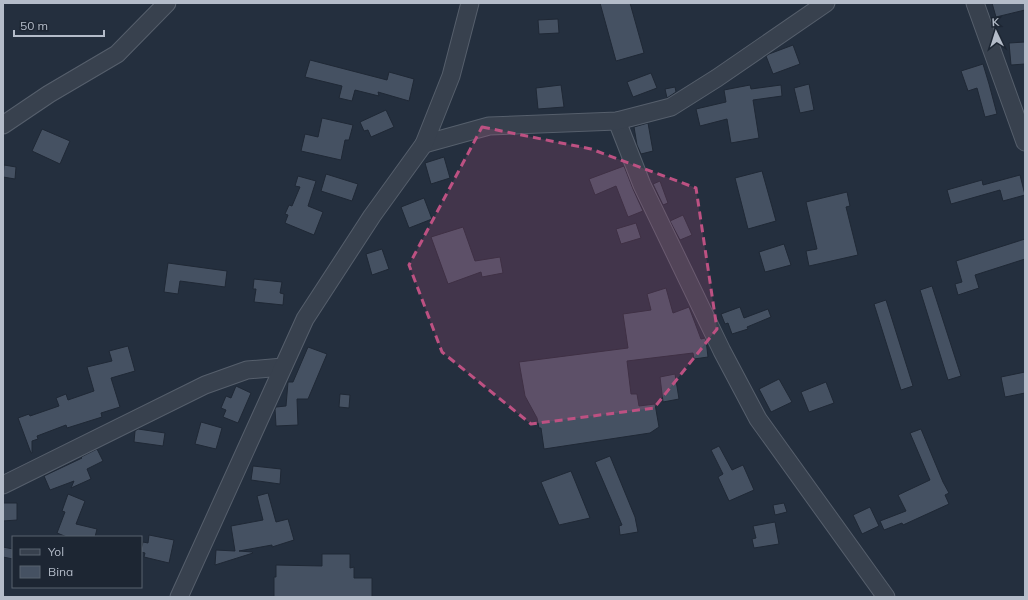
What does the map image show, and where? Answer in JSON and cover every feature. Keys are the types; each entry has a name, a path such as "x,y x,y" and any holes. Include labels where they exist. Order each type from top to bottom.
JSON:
{"street":[{"path":"3,125 49,94 117,54 168,3"},
{"path":"179,597 304,319 372,216 424,144 451,76 470,3"},
{"path":"424,144 489,126 617,121 671,106 717,78 826,3"},
{"path":"975,3 1025,142"},
{"path":"617,121 645,192 722,351 758,419 886,597"},
{"path":"3,485 205,385 247,370 283,367"}],"highlighted area":[{"path":"482,127 591,149 696,188 717,329 654,408 531,424 442,352 409,265"}],"building":[{"path":"600,3 630,3 644,53 616,61"},
{"path":"992,3 1025,3 1025,10 996,17"},
{"path":"558,19 559,33 539,34 538,20"},
{"path":"1025,42 1025,64 1011,65 1009,43"},
{"path":"793,45 800,64 773,74 766,56"},
{"path":"310,60 387,80 389,72 414,79 409,101 378,92 379,96 355,90 352,101 339,98 342,86 305,77"},
{"path":"983,64 997,114 985,117 977,88 968,91 961,71"},
{"path":"651,73 657,88 633,97 627,82"},
{"path":"809,84 814,110 800,113 794,88"},
{"path":"561,85 564,107 538,109 536,88"},
{"path":"750,85 751,89 781,85 782,96 753,100 759,138 731,143 727,119 700,126 696,109 726,102 724,90"},
{"path":"675,87 676,92 667,98 665,89"},
{"path":"386,110 394,127 371,137 368,130 364,131 360,122"},
{"path":"322,118 353,125 349,140 345,140 341,160 301,151 305,134 318,137"},
{"path":"648,123 653,151 641,154 637,145 634,127"},
{"path":"42,129 70,141 60,164 32,151"},
{"path":"444,157 450,178 431,184 425,163"},
{"path":"4,165 16,167 15,179 3,177"},
{"path":"624,166 643,211 628,217 616,186 595,195 589,179"},
{"path":"762,171 776,221 748,229 735,178"},
{"path":"326,174 358,184 352,201 321,191"},
{"path":"1020,175 1025,195 1003,201 1000,190 951,204 947,190 982,180 983,185"},
{"path":"298,176 316,181 308,206 323,212 314,235 285,223 288,215 285,214 289,205 292,206 300,187 295,186"},
{"path":"660,181 668,203 663,205 653,184"},
{"path":"847,192 850,206 846,207 858,255 809,266 806,251 817,249 806,202"},
{"path":"424,198 432,219 409,228 401,207"},
{"path":"683,215 692,235 680,240 670,221"},
{"path":"636,223 641,238 621,244 616,229"},
{"path":"463,227 475,261 500,257 503,273 482,277 481,272 448,284 431,237"},
{"path":"1025,239 1025,259 975,275 979,288 958,295 955,284 962,282 956,261"},
{"path":"784,244 791,265 765,272 759,252"},
{"path":"382,249 389,269 372,275 366,254"},
{"path":"168,263 227,271 225,287 180,281 178,294 164,292"},
{"path":"254,279 282,282 280,293 284,294 283,305 254,302 256,289 253,289"},
{"path":"932,286 961,376 948,380 920,290"},
{"path":"666,288 673,313 689,307 701,339 705,338 706,340 708,357 694,359 693,353 627,361 631,394 637,394 639,406 655,404 659,427 650,433 544,449 541,428 539,428 537,418 525,396 519,362 628,348 623,314 651,310 647,294"},
{"path":"886,300 913,386 901,390 874,304"},
{"path":"740,307 744,318 768,309 771,317 747,327 748,329 732,334 728,323 725,324 721,314"},
{"path":"128,346 135,371 111,378 120,407 101,413 102,417 67,428 66,425 37,436 38,439 32,441 31,453 18,418 29,414 30,416 59,406 56,398 66,394 68,400 94,391 87,367 112,361 109,351"},
{"path":"308,347 327,354 308,399 297,399 298,425 276,426 275,409 276,407 286,406 288,382 293,382"},
{"path":"1025,372 1025,393 1005,397 1001,377"},
{"path":"675,374 679,399 663,402 660,377"},
{"path":"779,379 792,402 771,412 759,389"},
{"path":"826,382 834,403 809,412 801,392"},
{"path":"236,386 251,393 238,423 223,417 226,410 221,408 226,396 231,398"},
{"path":"340,394 350,395 349,408 339,407"},
{"path":"201,422 222,428 216,449 195,444"},
{"path":"138,429 165,433 163,446 134,442 135,431"},
{"path":"921,429 949,493 945,495 949,504 903,525 902,523 884,530 880,521 906,511 898,495 930,480 910,433"},
{"path":"719,446 732,470 743,465 754,490 729,501 718,477 723,474 711,450"},
{"path":"97,449 103,461 87,469 91,479 71,488 74,481 50,490 44,476 82,458 81,457"},
{"path":"610,456 635,517 638,532 620,535 619,526 622,525 595,462"},
{"path":"253,466 281,469 280,484 251,480"},
{"path":"571,471 590,518 559,525 541,482"},
{"path":"268,493 276,522 288,519 294,540 272,547 272,545 239,551 253,553 215,565 216,550 235,551 231,526 263,520 257,496"},
{"path":"68,494 85,501 76,524 97,529 95,536 64,536 57,533 65,512 62,511"},
{"path":"3,503 17,503 17,520 3,521"},
{"path":"784,503 787,512 775,515 773,505"},
{"path":"870,507 879,526 862,534 853,515"},
{"path":"775,522 779,544 754,548 752,539 756,538 753,526"},
{"path":"149,535 174,540 169,563 144,557 145,553 142,552 143,542 148,543"},
{"path":"3,547 12,549 12,559 3,557"},
{"path":"322,554 350,554 350,568 354,567 354,578 372,578 372,597 274,597 274,577 276,577 276,565 322,566"}]}
